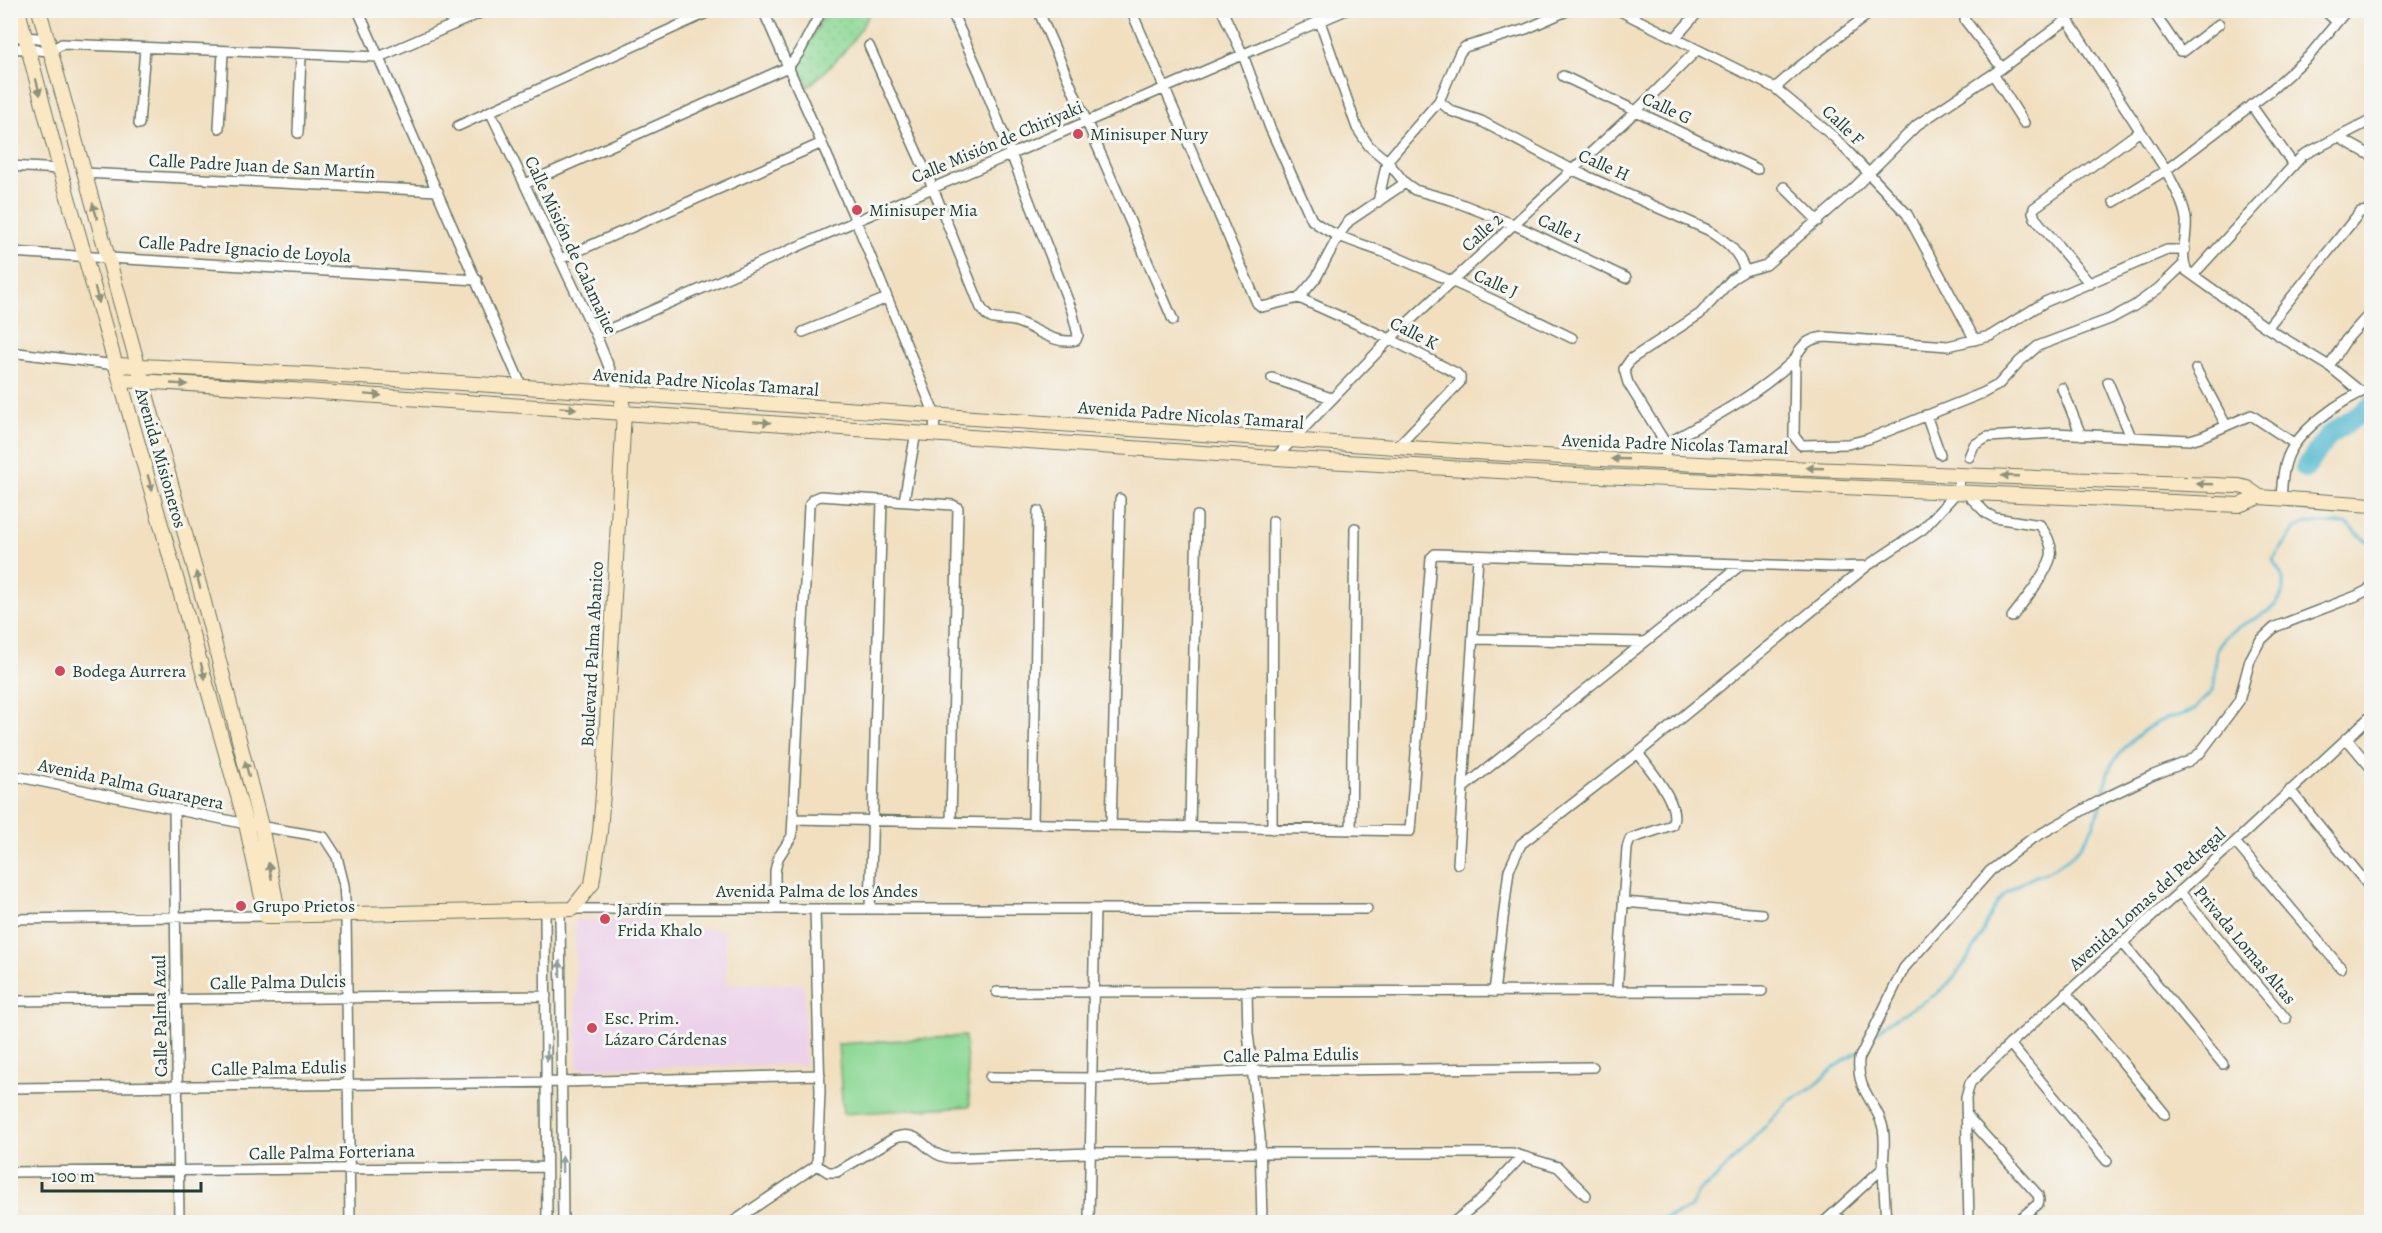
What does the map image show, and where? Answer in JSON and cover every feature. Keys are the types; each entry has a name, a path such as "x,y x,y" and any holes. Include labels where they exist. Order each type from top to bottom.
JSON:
{"street":[{"name":"Avenida Misioneros","path":"18,10 60,169 272,916"},
{"name":"Avenida Misioneros","path":"39,10 53,44 84,173 221,666 261,826 272,916"},
{"path":"358,10 522,387"},
{"path":"10,48 27,43 379,57 487,10"},
{"path":"458,126 713,10"},
{"path":"763,10 856,221 935,415 934,433"},
{"path":"525,184 788,67 799,53 822,10"},
{"path":"869,46 933,188 986,315 1021,324 1042,335 1070,341 1076,340 1078,335 1072,311 981,74 951,10"},
{"path":"1038,10 1173,320"},
{"path":"1131,10 1257,303 1262,307 1299,298 1316,278 1349,220 1405,183"},
{"name":"Calle J","path":"1222,10 1244,55 1270,128 1312,220 1324,230 1452,281 1572,338"},
{"name":"Calle 1","path":"1316,10 1358,128 1369,146 1387,161 1405,183 1428,195 1452,200 1515,225 1626,278"},
{"name":"Calle Misión de Chiriyaki","path":"596,335 1346,10"},
{"path":"1378,202 1387,161 1438,101 1455,61 1465,47 1526,29 1569,10"},
{"name":"Calle F","path":"1618,10 1775,88 1835,138 1906,214 1975,340"},
{"path":"1675,38 1700,10"},
{"path":"1775,88 1800,66 1874,10"},
{"path":"1665,461 1666,444 1628,383 1624,369 1630,359 1700,314 1732,279 1745,271 1766,265 1818,221 1917,126 2002,68 2080,10"},
{"path":"2152,10 2180,51 2184,51 2219,24"},
{"path":"2325,10 2337,22"},
{"path":"2114,202 2166,170 2251,105 2309,56 2347,10"},
{"path":"1965,20 2002,68"},
{"path":"2067,20 2166,170 2179,196 2186,219 2185,250 2184,264 2159,288 2134,306 2110,319 2038,346 2019,362 1998,385 1868,439 1848,444 1801,445 1794,436 1795,359 1798,349 1812,338 1826,337 1948,346 1975,340 1990,336 2045,302 2167,250 2185,250"},
{"path":"10,36 27,43"},
{"path":"139,124 145,48"},
{"name":"Calle 2","path":"1275,458 1390,339 1515,225 1697,50"},
{"path":"219,128 223,52"},
{"path":"298,133 302,55"},
{"path":"1993,74 2024,123"},
{"name":"Calle G","path":"1563,76 1757,169"},
{"name":"Calle H","path":"1438,101 1451,111 1480,122 1573,170 1708,230 1722,239 1740,256 1745,271"},
{"path":"2251,105 2293,164"},
{"name":"Calle Misión de Calamajue","path":"490,111 596,335 620,394"},
{"path":"2193,275 2303,155 2372,120"},
{"path":"2090,284 2035,218 2034,208 2140,131"},
{"path":"2338,137 2372,156"},
{"path":"560,260 822,144"},
{"path":"10,166 60,169"},
{"name":"Calle Padre Juan de San Martín","path":"84,173 438,191"},
{"path":"1784,187 1818,221"},
{"path":"2267,328 2360,213 2372,211"},
{"name":"Calle Padre Ignacio de Loyola","path":"10,252 477,280"},
{"path":"2184,264 2193,275 2267,328 2329,366 2361,392"},
{"path":"803,332 887,298"},
{"name":"Calle K","path":"1299,298 1390,339 1460,377 1460,382 1396,448"},
{"path":"2329,366 2346,340 2372,311"},
{"path":"10,352 116,365"},
{"path":"1666,444 1740,401 1780,373 1795,359"},
{"name":"Avenida Padre Nicolas Tamaral","path":"116,365 291,372 1396,448 2239,486 2247,488 2260,497"},
{"path":"2196,369 2226,425"},
{"path":"1272,378 1331,398"},
{"name":"Avenida Padre Nicolas Tamaral","path":"120,380 624,412 1275,458 1547,474 2239,505 2260,497 2372,505"},
{"path":"2108,382 2131,437"},
{"path":"2062,388 2081,435"},
{"path":"2281,499 2286,460 2295,444 2316,421 2361,392 2372,388"},
{"name":"Boulevard Palma Abanico","path":"566,909 592,884 600,832 624,412 620,394"},
{"path":"1926,415 1940,454"},
{"path":"1969,457 1974,445 1988,437 2054,434 2190,440 2251,415 2295,444"},
{"path":"904,501 916,432"},
{"path":"1959,474 1961,491 1986,513 1995,518 2040,525 2049,539 2051,555 2033,590 2012,617"},
{"path":"1494,992 1509,870 1521,844 1638,753 1867,566 1923,529 1961,491"},
{"path":"775,909 775,871 778,858 792,836 809,506 813,499 820,496 953,505 958,508 951,822"},
{"path":"1111,825 1120,499"},
{"path":"870,909 882,500"},
{"path":"1032,824 1038,512"},
{"path":"1190,827 1197,516"},
{"path":"1272,829 1273,521"},
{"path":"1351,830 1355,528"},
{"path":"793,819 1410,831 1431,558 1435,554 1833,567 1867,566"},
{"path":"1458,864 1478,557"},
{"path":"1463,788 1742,564"},
{"path":"1886,1222 1883,1168 1885,1147 1882,1125 1862,1086 1858,1074 1859,1059 1904,968 1990,871 2030,840 2105,797 2189,761 2200,753 2239,701 2250,660 2260,641 2276,627 2356,596 2372,584"},
{"path":"1473,639 1644,642"},
{"name":"Avenida Lomas del Pedregal","path":"1969,1222 1966,1098 1970,1083 2010,1044 2372,716"},
{"path":"2346,738 2372,769"},
{"path":"1617,992 1629,839 1672,825 1676,818 1669,799 1638,753"},
{"name":"Avenida Palma Guarapera","path":"10,776 246,824 324,837 337,857 344,885 346,914 350,1222"},
{"path":"2290,790 2372,890"},
{"name":"Calle Palma Azul","path":"174,809 179,1222"},
{"path":"2235,842 2341,968"},
{"name":"Privada Lomas Altas","path":"2179,891 2286,1019"},
{"path":"1624,902 1762,914"},
{"path":"563,1222 561,1082 566,909"},
{"name":"Avenida Palma de los Andes","path":"272,916 566,909 1367,909"},
{"path":"815,909 820,1075 817,1165"},
{"path":"1089,1222 1095,909"},
{"path":"545,911 547,1222"},
{"path":"10,919 272,916"},
{"path":"2122,942 2223,1064"},
{"path":"997,992 1762,991"},
{"path":"1247,992 1248,1033 1260,1154 1262,1222"},
{"path":"2066,993 2165,1114"},
{"name":"Calle Palma Dulcis","path":"10,1001 546,996"},
{"path":"2010,1044 2107,1161"},
{"name":"Calle Palma Edulis","path":"990,1077 1092,1078 1252,1071 1593,1067"},
{"path":"561,1082 820,1075"},
{"name":"Calle Palma Edulis","path":"10,1088 561,1082"},
{"path":"1968,1117 2038,1196 2038,1204 2016,1222"},
{"path":"817,1165 828,1172 837,1172 896,1137 906,1134 915,1136 932,1153 943,1158 1090,1153 1512,1153 1558,1167 1586,1195"},
{"path":"1454,1222 1480,1201 1522,1156"},
{"path":"733,1222 817,1165"},
{"name":"Calle Palma Forteriana","path":"10,1172 546,1167"},
{"path":"1824,1222 1883,1168"},
{"path":"1834,1214 1843,1222"}],"shaded area":[{"path":"575,920 658,920 659,930 725,929 726,984 804,984 805,1065 577,1068"}],"green space":[{"path":"826,11 871,11 844,52 808,87 798,64"},
{"path":"965,1036 970,1106 843,1114 838,1044"}],"waterway":[{"path":"2305,468 2329,435 2372,406"},
{"path":"2103,797 2109,769 2122,751 2149,727 2165,719 2188,713 2195,708 2213,688 2216,652 2225,637 2235,629 2269,611 2277,603 2282,593 2283,580 2273,560 2296,528 2306,523 2347,524 2369,543"},
{"path":"1876,1033 1944,987 1972,953 1993,910 2003,896 2023,882 2057,866 2075,852 2094,825 2101,803"},
{"path":"1656,1222 1691,1208 1698,1192 1718,1176 1790,1100 1808,1091 1858,1051"}],"place":[{"name":"Minisuper Nury","path":"1078,134"},
{"name":"Minisuper Mia","path":"857,210"},
{"name":"Bodega Aurrera","path":"60,671"},
{"name":"Grupo Prietos","path":"241,906"},
{"name":"Jardín Frida Khalo","path":"605,919"},
{"name":"Esc. Prim. Lázaro Cárdenas","path":"592,1028"}]}
